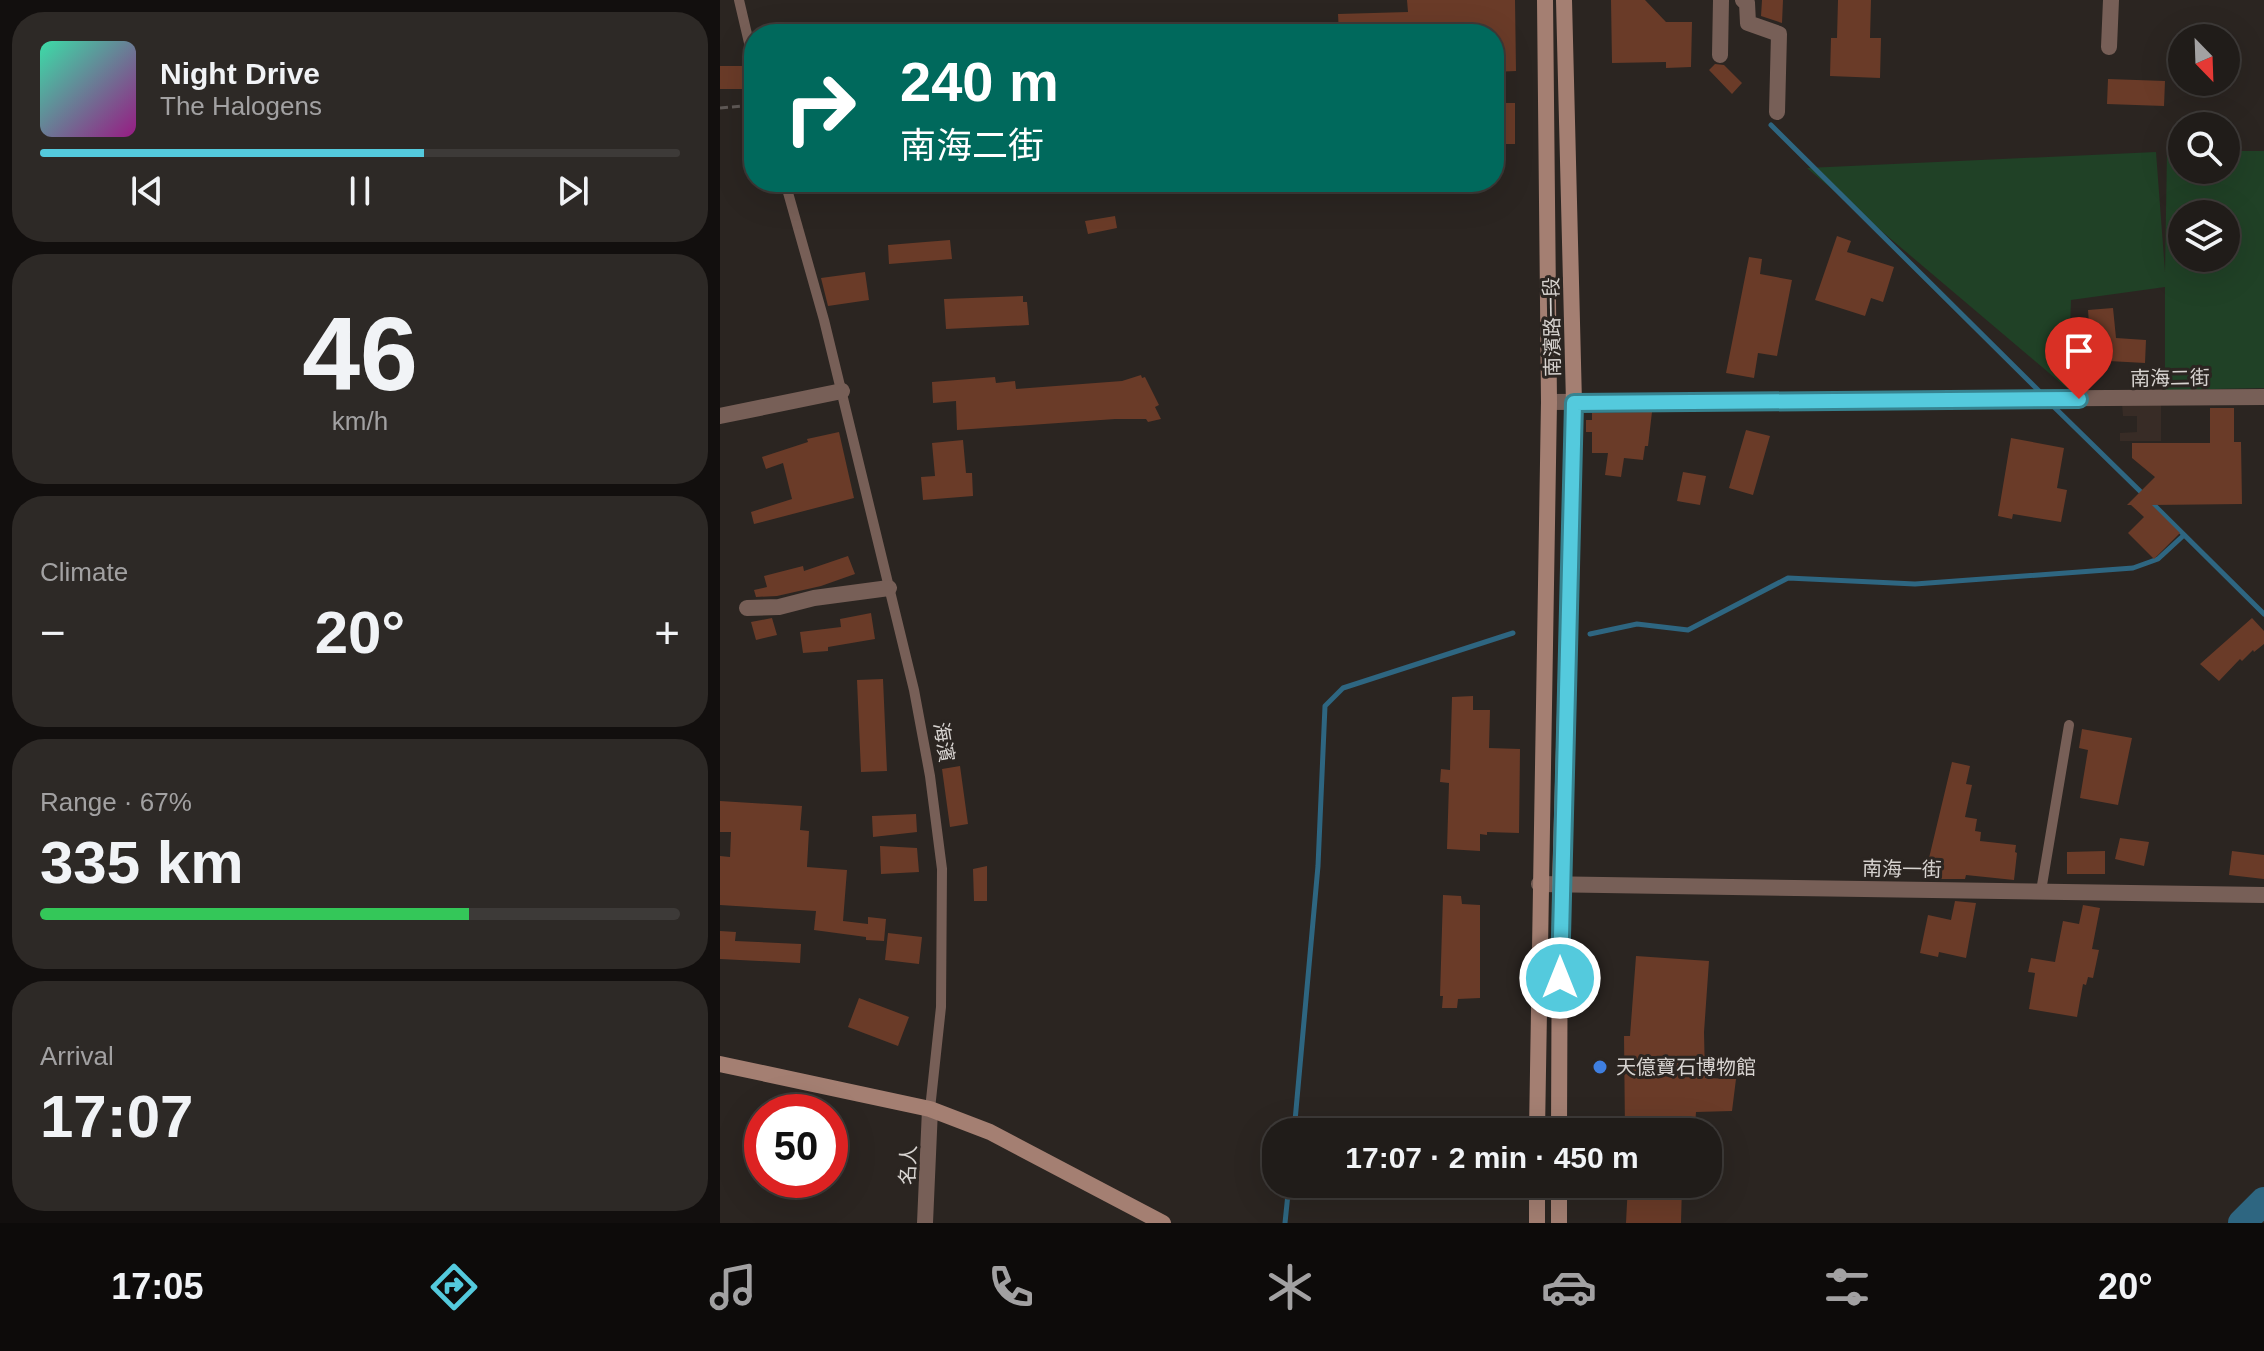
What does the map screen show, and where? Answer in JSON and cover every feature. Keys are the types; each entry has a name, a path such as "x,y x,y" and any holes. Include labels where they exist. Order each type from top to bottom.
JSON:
{"main road":[{"name":"南濱路一段","path":"1537,1118 1549,402 1545,0"},
{"name":"南濱路一段","path":"1559,1118 1560,885 1574,403 1564,0"},
{"path":"720,1064 930,1109 990,1132 1163,1223"},
{"path":"1537,1198 1537,1223"},
{"path":"1559,1198 1559,1223"}],"street":[{"path":"1720,55 1721,0"},
{"path":"1743,0 1747,3 1748,23 1779,34 1777,112"},
{"path":"2109,47 2111,0"},
{"path":"720,416 842,391"},
{"name":"南海二街","path":"1549,402 2264,397"},
{"path":"747,608 779,607 814,598 889,588"},
{"name":"南海一街","path":"1539,884 2264,895"},
{"name":"名人","path":"925,1223 930,1109"}],"lane":[{"path":"739,0 745,24"},
{"name":"海濱","path":"788,192 842,391 919,719 942,869 941,1007 930,1109"},
{"path":"2041,891 2069,725"}],"path":[{"path":"720,108 744,106"}],"shaded area":[{"path":"2122,404 2161,404 2161,441 2120,441 2120,433 2137,432 2137,416 2123,416"}],"green space":[{"path":"2240,151 2264,151 2264,388 2165,390 2165,287 2071,300 2068,389 1807,168 2156,152 2165,272 2167,152 2168,184 2240,184"}],"building":[{"path":"1407,0 1515,0 1516,71 1504,72 1504,24 1338,24 1338,14 1408,12"},
{"path":"1611,0 1645,0 1666,22 1692,22 1691,67 1666,68 1666,62 1612,63"},
{"path":"1762,0 1783,0 1782,23 1761,16"},
{"path":"1838,0 1871,0 1870,38 1881,38 1880,78 1830,76 1831,38 1837,38"},
{"path":"1715,64 1724,65 1742,83 1732,94 1709,70"},
{"path":"720,66 744,66 744,89 720,89"},
{"path":"2108,79 2165,81 2164,106 2107,104"},
{"path":"1504,103 1515,103 1515,144 1504,144"},
{"path":"1115,216 1117,228 1088,234 1085,221"},
{"path":"1837,236 1851,241 1847,252 1894,267 1883,302 1871,298 1865,316 1815,300"},
{"path":"950,240 952,259 889,264 888,245"},
{"path":"1749,257 1762,259 1760,274 1792,280 1777,356 1758,353 1754,378 1726,373"},
{"path":"865,272 869,300 828,306 821,278"},
{"path":"1023,296 1023,302 1027,302 1029,325 946,329 944,299"},
{"path":"2113,308 2116,338 2146,340 2145,363 2072,359 2074,336 2090,338 2088,310"},
{"path":"1141,375 1145,377 1159,405 1155,407 1161,419 1148,422 1146,419 1115,419 957,430 956,401 933,403 932,382 995,377 996,383 1015,381 1016,389 1122,381"},
{"path":"2210,408 2234,408 2234,442 2241,442 2242,504 2152,505 2180,533 2154,559 2128,533 2144,517 2127,505 2155,477 2132,458 2132,443 2210,443"},
{"path":"1652,412 1643,460 1624,458 1621,477 1605,475 1608,453 1592,453 1592,432 1586,432 1586,420 1592,420 1592,413"},
{"path":"1746,430 1770,436 1753,495 1729,488"},
{"path":"839,432 854,498 754,524 751,512 792,499 783,463 766,469 762,457 808,442 807,439"},
{"path":"2011,438 2064,448 2057,488 2067,490 2061,522 2013,514 2012,519 1998,516"},
{"path":"963,440 966,473 972,473 973,496 923,500 921,477 935,476 932,443"},
{"path":"1683,472 1706,476 1700,505 1677,501"},
{"path":"848,556 855,574 821,586 777,596 756,597 754,590 767,587 764,576 803,566 804,571"},
{"path":"871,613 875,639 828,647 828,651 803,653 800,632 841,627 840,619"},
{"path":"772,618 777,635 756,640 751,622"},
{"path":"2252,618 2264,631 2264,644 2242,661 2240,659 2219,681 2200,664"},
{"path":"883,679 887,771 861,772 857,680"},
{"path":"1473,696 1473,710 1490,710 1489,748 1520,749 1519,833 1480,834 1480,851 1447,849 1449,783 1440,782 1441,769 1450,770 1452,697"},
{"path":"2082,729 2132,738 2118,805 2080,798 2088,750 2079,748"},
{"path":"1952,762 1970,766 1966,784 1972,785 1965,817 1977,819 1975,831 1981,832 1980,841 2016,845 2014,880 1966,875 1965,879 1924,879"},
{"path":"960,766 968,824 950,827 942,769"},
{"path":"720,801 802,806 800,830 809,831 807,867 847,870 843,921 868,924 868,917 886,919 884,941 814,930 816,911 720,905 720,856 730,857 731,832 720,832"},
{"path":"916,814 917,832 873,837 872,816"},
{"path":"2120,838 2149,842 2144,866 2115,859"},
{"path":"880,846 917,848 919,872 881,874"},
{"path":"2105,851 2105,874 2067,874 2067,852"},
{"path":"2232,851 2264,855 2264,879 2229,875"},
{"path":"987,866 987,901 974,901 973,869"},
{"path":"1443,895 1461,896 1462,904 1480,905 1480,998 1458,999 1457,1008 1442,1008 1443,996 1440,996"},
{"path":"1955,901 1976,903 1966,958 1939,952 1938,957 1920,953 1928,915 1951,920"},
{"path":"2083,905 2100,908 2092,949 2099,950 2093,978 2088,977 2086,985 2083,984 2077,1017 2029,1009 2035,973 2028,972 2031,958 2055,962 2063,921 2079,924"},
{"path":"720,931 736,932 735,941 801,944 800,963 720,959"},
{"path":"888,933 922,937 919,964 885,960"},
{"path":"1636,956 1709,961 1704,1032 1705,1078 1736,1079 1732,1111 1696,1112 1696,1118 1625,1118 1624,1036 1630,1036"},
{"path":"859,998 909,1017 898,1046 848,1027"},
{"path":"1627,1198 1682,1198 1681,1223 1626,1223"}],"waterway":[{"path":"1771,125 2042,394"},
{"path":"2051,404 2144,495"},
{"path":"2151,502 2264,614"},
{"path":"1590,634 1637,624 1688,630 1788,578 1915,584 2133,568 2158,559 2184,535"},
{"path":"1295,1118 1318,866 1325,706 1343,688 1513,633"},
{"path":"1285,1223 1288,1198"},
{"path":"2242,1223 2264,1201"}],"place":[{"name":"天億寶石博物館","path":"1600,1067"}],"route":[{"path":"1560,978 1574,403 2079,399"}]}
